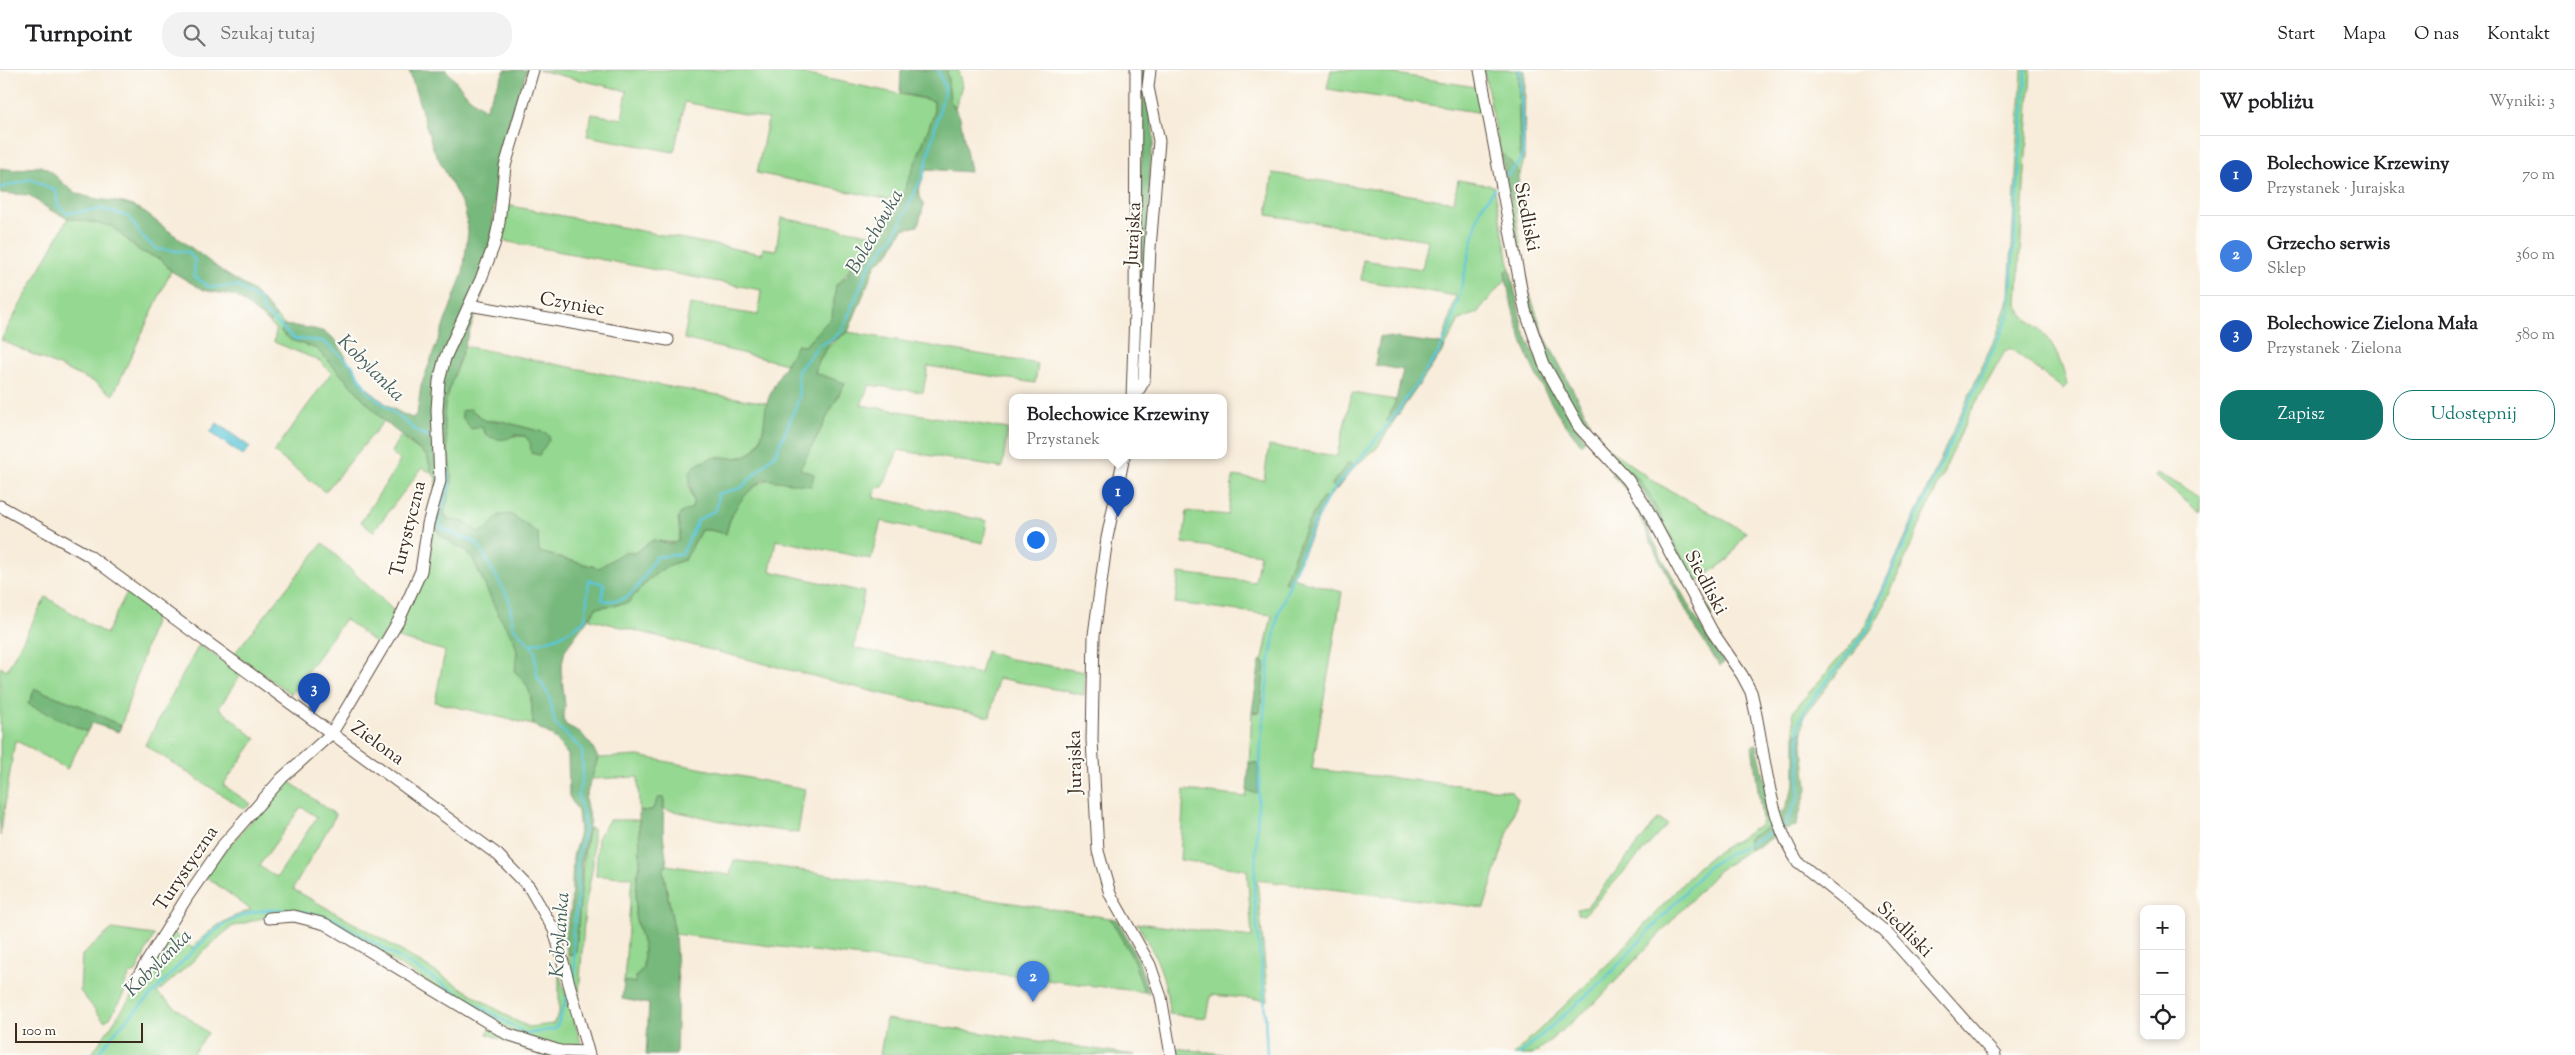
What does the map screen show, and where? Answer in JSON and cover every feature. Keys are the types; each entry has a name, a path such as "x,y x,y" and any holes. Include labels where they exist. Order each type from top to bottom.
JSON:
{"street":[{"name":"Turystyczna","path":"135,981 186,897 223,845 282,778 332,732 399,620 421,571 428,524 440,482 437,410 439,381 445,358 494,245 499,223 505,166 533,70"},
{"name":"Jurajska","path":"1133,394 1136,70"},
{"name":"Jurajska","path":"1135,394 1144,380 1150,248 1160,141 1148,87 1150,70"},
{"name":"Siedliski","path":"1480,70 1525,310 1544,364 1579,427 1628,480 1644,504 1712,631 1742,675 1751,692 1780,826 1788,848 1798,862 1885,931 1994,1055"},
{"name":"Czyniec","path":"469,305 668,340"},
{"name":"Jurajska","path":"1123,459 1107,538 1094,635 1092,740 1098,851 1110,894 1150,965 1161,997 1171,1055"},
{"name":"Zielona","path":"0,506 88,555 498,855 529,887 554,930 588,1054 560,1051 507,1034 324,924 294,916 269,918"}],"green space":[{"path":"409,70 446,70 469,97 485,109 505,70 527,70 502,145 495,181 492,266 445,402 444,422 452,481 444,513 448,519 464,522 479,533 488,528 499,515 511,514 538,533 539,552 599,568 624,552 634,553 653,540 672,544 678,541 680,532 678,518 681,513 692,508 690,478 694,467 711,458 743,457 756,448 763,432 767,403 776,381 797,345 805,346 832,317 836,285 847,276 857,255 876,244 900,202 934,114 934,101 900,93 901,70 947,70 950,100 960,117 970,172 926,169 918,192 924,205 918,226 903,229 890,252 876,264 848,332 831,342 818,361 815,373 845,383 800,469 814,474 811,486 764,479 739,503 728,525 726,534 701,530 685,560 668,566 653,576 628,603 596,608 565,650 561,669 565,706 563,719 566,725 580,732 592,746 598,758 585,799 590,820 581,865 582,880 576,953 568,955 564,939 571,910 573,857 580,832 578,811 569,796 568,755 553,736 533,725 529,689 515,672 517,651 514,640 498,614 473,559 466,551 442,537 434,526 436,478 432,473 427,456 384,421 317,349 291,340 281,332 284,325 316,329 328,334 338,343 351,366 377,397 402,414 412,418 417,414 421,386 463,273 468,232 465,210 433,148"},
{"path":"538,70 784,70 934,101 934,114 900,202 757,173 768,119 685,102 674,152 587,136 592,114 622,119 627,91"},
{"path":"947,70 958,70 962,85 955,109 950,100"},
{"path":"1147,70 1154,142 1151,155 1142,375 1136,385 1139,177 1144,140 1139,71"},
{"path":"1331,70 1371,70 1476,87 1483,113 1327,89"},
{"path":"1484,70 1518,70 1520,159 1524,160 1520,174 1505,155 1501,156"},
{"path":"1518,70 1525,71 1524,160 1520,159"},
{"path":"2022,70 2031,70 2017,304 2022,313 2053,347 2067,385 2063,389 2010,348 2004,353 1969,415 1885,604 1871,630 1804,716 1802,733 1795,734 1793,711 1863,631 1999,329 2009,296"},
{"path":"1505,155 1520,174 1515,199 1510,198 1501,156"},
{"path":"41,166 51,172 68,188 79,194 140,209 226,274 254,291 276,316 270,323 236,296 203,290 171,271 162,260 140,251 111,226 68,218 50,210 29,195 0,193 0,168 15,170"},
{"path":"1273,173 1454,202 1458,180 1494,186 1510,269 1505,272 1506,279 1477,313 1459,320 1444,349 1442,344 1456,296 1361,280 1363,260 1422,269 1428,240 1267,215"},
{"path":"1510,198 1515,199 1528,289 1525,290"},
{"path":"506,205 762,254 763,248 776,250 781,218 880,236 856,256 845,275 836,285 832,317 805,346 797,345 786,364 684,339 690,304 758,315 761,290 499,240"},
{"path":"68,218 111,226 140,251 162,260 171,271 113,395 94,382 1,340"},
{"path":"1510,269 1523,329 1532,350 1585,440 1581,444 1553,405 1531,364 1515,320 1505,272"},
{"path":"1528,289 1544,335 1590,422 1585,425 1554,374 1539,344 1525,290"},
{"path":"276,316 284,325 281,332 291,340 317,349 384,421 325,492 274,452 331,373 320,361 274,342 276,330 270,323"},
{"path":"848,332 1038,364 1035,383 928,366 923,392 869,385 861,405 1008,429 1002,468 898,450 883,487 877,488 873,497 987,521 983,543 881,521 871,559 776,540 770,571 864,592 854,648 980,674 986,651 1005,658 1085,672 1084,695 998,678 990,717 879,693 590,619 596,608 628,603 653,576 668,566 685,560 701,530 726,534 736,506 751,489 773,477 800,469 845,383 815,373 817,366 827,349"},
{"path":"1380,336 1442,344 1444,349 1393,422 1387,421 1396,400 1403,370 1375,365"},
{"path":"464,346 670,387 767,403 761,438 757,446 743,456 732,458 717,457 688,484 694,504 692,508 680,517 680,539 676,543 653,540 634,553 624,552 599,568 539,552 499,515 488,528 479,533 464,522 447,519 444,513 452,481 444,422 445,402","holes":["470,409 486,421 501,421 546,433 530,442 525,436 487,436"]},
{"path":"1352,393 1396,400 1388,420 1393,422 1377,448 1355,466 1349,462 1332,485 1337,489 1327,499 1323,497 1293,558 1290,582 1292,578 1342,592 1312,769 1512,791 1518,799 1484,908 1257,880 1268,1000 1211,995 1207,1018 1169,1014 1163,976 1150,946 1137,923 1252,937 1247,870 1180,860 1184,790 1246,797 1247,791 1257,792 1258,763 1249,763 1252,712 1259,713 1265,662 1260,661 1263,659 1272,615 1175,603 1179,573 1255,582 1260,554 1183,543 1187,511 1228,515 1233,476 1264,480 1269,446 1337,456"},
{"path":"470,409 486,421 501,421 546,433 549,436 549,440 539,455 531,453 530,442 525,436 514,435 507,439 501,439 487,436 482,427 471,429 462,417 462,411"},
{"path":"400,436 427,456 432,473 422,468 373,532 361,522 400,461 391,452"},
{"path":"1604,445 1653,481 1746,532 1728,560 1695,583 1639,479 1625,468 1623,469 1602,448"},
{"path":"1349,462 1355,466 1337,489 1331,485"},
{"path":"1625,467 1639,479 1648,492 1713,617 1708,620 1645,495 1623,469"},
{"path":"1613,471 1630,489 1661,556 1702,629 1724,663 1720,666 1698,633 1658,557 1628,491 1611,474"},
{"path":"2157,473 2200,496 2200,513 2155,476"},
{"path":"1323,497 1327,499 1292,578 1290,582 1284,582 1307,524"},
{"path":"434,526 442,537 466,551 473,559 498,614 514,640 517,651 515,672 529,689 533,725 435,702 445,651 394,637 425,573"},
{"path":"323,543 397,614 378,645 345,619 291,694 234,654"},
{"path":"127,592 156,615 121,726 81,706 35,689 28,704 87,732 67,769 15,740 0,836 0,667 7,670 46,597 106,634"},
{"path":"199,645 241,674 219,708 256,739 223,785 251,804 244,809 145,745"},
{"path":"1260,661 1265,662 1260,713 1252,712"},
{"path":"35,689 81,706 121,726 119,732 92,723 87,732 28,704"},
{"path":"1802,733 1807,789 1796,826 1784,829 1781,820 1795,782 1795,734"},
{"path":"1757,745 1772,812 1762,819 1752,746"},
{"path":"638,756 805,789 798,833 740,825 664,809 664,798 658,798 652,810 639,811 638,777 591,779 598,758"},
{"path":"1249,763 1259,763 1257,793 1247,791"},
{"path":"287,780 336,815 293,889 380,938 514,1020 529,1027 553,1024 559,1013 559,973 581,1043 572,1050 520,1037 327,922 273,915 231,927 157,993 208,1033 192,1055 91,1055 140,984 171,931 192,948 219,925 251,910 204,875","holes":["301,807 317,817 277,877 259,866"]},
{"path":"658,798 664,798 663,834 667,865 663,870 675,934 678,985 676,1055 646,1055 649,1004 622,999 624,981 635,983 636,977 643,968 644,949 635,916 637,877 640,864 639,811 652,810"},
{"path":"1784,811 1781,820 1784,829 1776,835 1774,824 1749,838 1749,850 1719,870 1598,1000 1533,1055 1513,1055 1616,956 1697,868 1714,854 1761,825 1762,819 1772,812"},
{"path":"1658,819 1668,824 1584,915 1577,914 1577,909 1587,907"},
{"path":"609,820 639,820 640,864 637,877 635,916 644,949 643,968 636,977 635,983 624,981 632,877 596,876 598,838"},
{"path":"1774,823 1776,835 1760,846 1749,850 1749,838"},
{"path":"589,828 593,829 593,865 585,908 579,994 576,994 568,955 576,953 582,874"},
{"path":"734,860 1110,918 1133,959 1144,992 675,934 663,870 667,865 730,875"},
{"path":"1110,918 1117,919 1138,960 1149,993 1144,992 1133,959"},
{"path":"112,929 154,935 136,972 130,974 124,986 126,990 110,1018 104,1021 80,991 82,955"},
{"path":"886,1019 1135,1055 880,1055"},
{"path":"490,1028 567,1055 540,1055 487,1034"},
{"path":"1175,1048 1232,1055 1176,1055"}],"water":[{"path":"217,423 250,447 243,456 210,432"}],"waterway":[{"name":"Bolechówka","path":"531,644 560,636 585,620 589,580 604,584 602,600 613,601 622,599 629,595 641,582 656,557 682,554 698,520 716,510 717,494 741,488 776,453 799,399 798,371 818,346 834,338 842,330 869,266 894,236 924,173 945,88 938,70"},
{"path":"1507,175 1518,164 1523,153 1520,70"},
{"path":"1785,825 1799,795 1799,723 1805,709 1868,629 1884,588 2009,315 2026,70"},
{"name":"Kobylanka","path":"0,188 31,179 56,191 58,206 67,213 104,209 129,217 140,234 156,249 188,252 195,261 194,276 209,287 237,286 259,300 264,312 295,339 323,341 352,365 368,392 418,432 434,439"},
{"path":"1267,1055 1264,995 1254,895 1261,742 1269,664 1278,614 1309,535 1328,496 1383,431 1437,355 1449,331 1480,209 1495,189"},
{"name":"Kobylanka","path":"444,452 450,486 439,519 441,528 477,543 509,599 513,627 535,650 537,676 549,696 555,724 582,749 583,775 578,796 583,813 584,833 577,859 578,899 573,932 574,982"},
{"path":"1519,1055 1605,979 1710,865 1773,831"},
{"name":"Kobylanka","path":"97,1055 124,1022 212,934 230,921 250,913 273,910 301,911 334,919 526,1034 555,1029 568,994"}],"place":[{"name":"Bolechowice Krzewiny","path":"1118,517"},
{"name":"Bolechowice Zielona Mała","path":"314,714"},
{"name":"Grzecho serwis","path":"1033,1002"}]}
